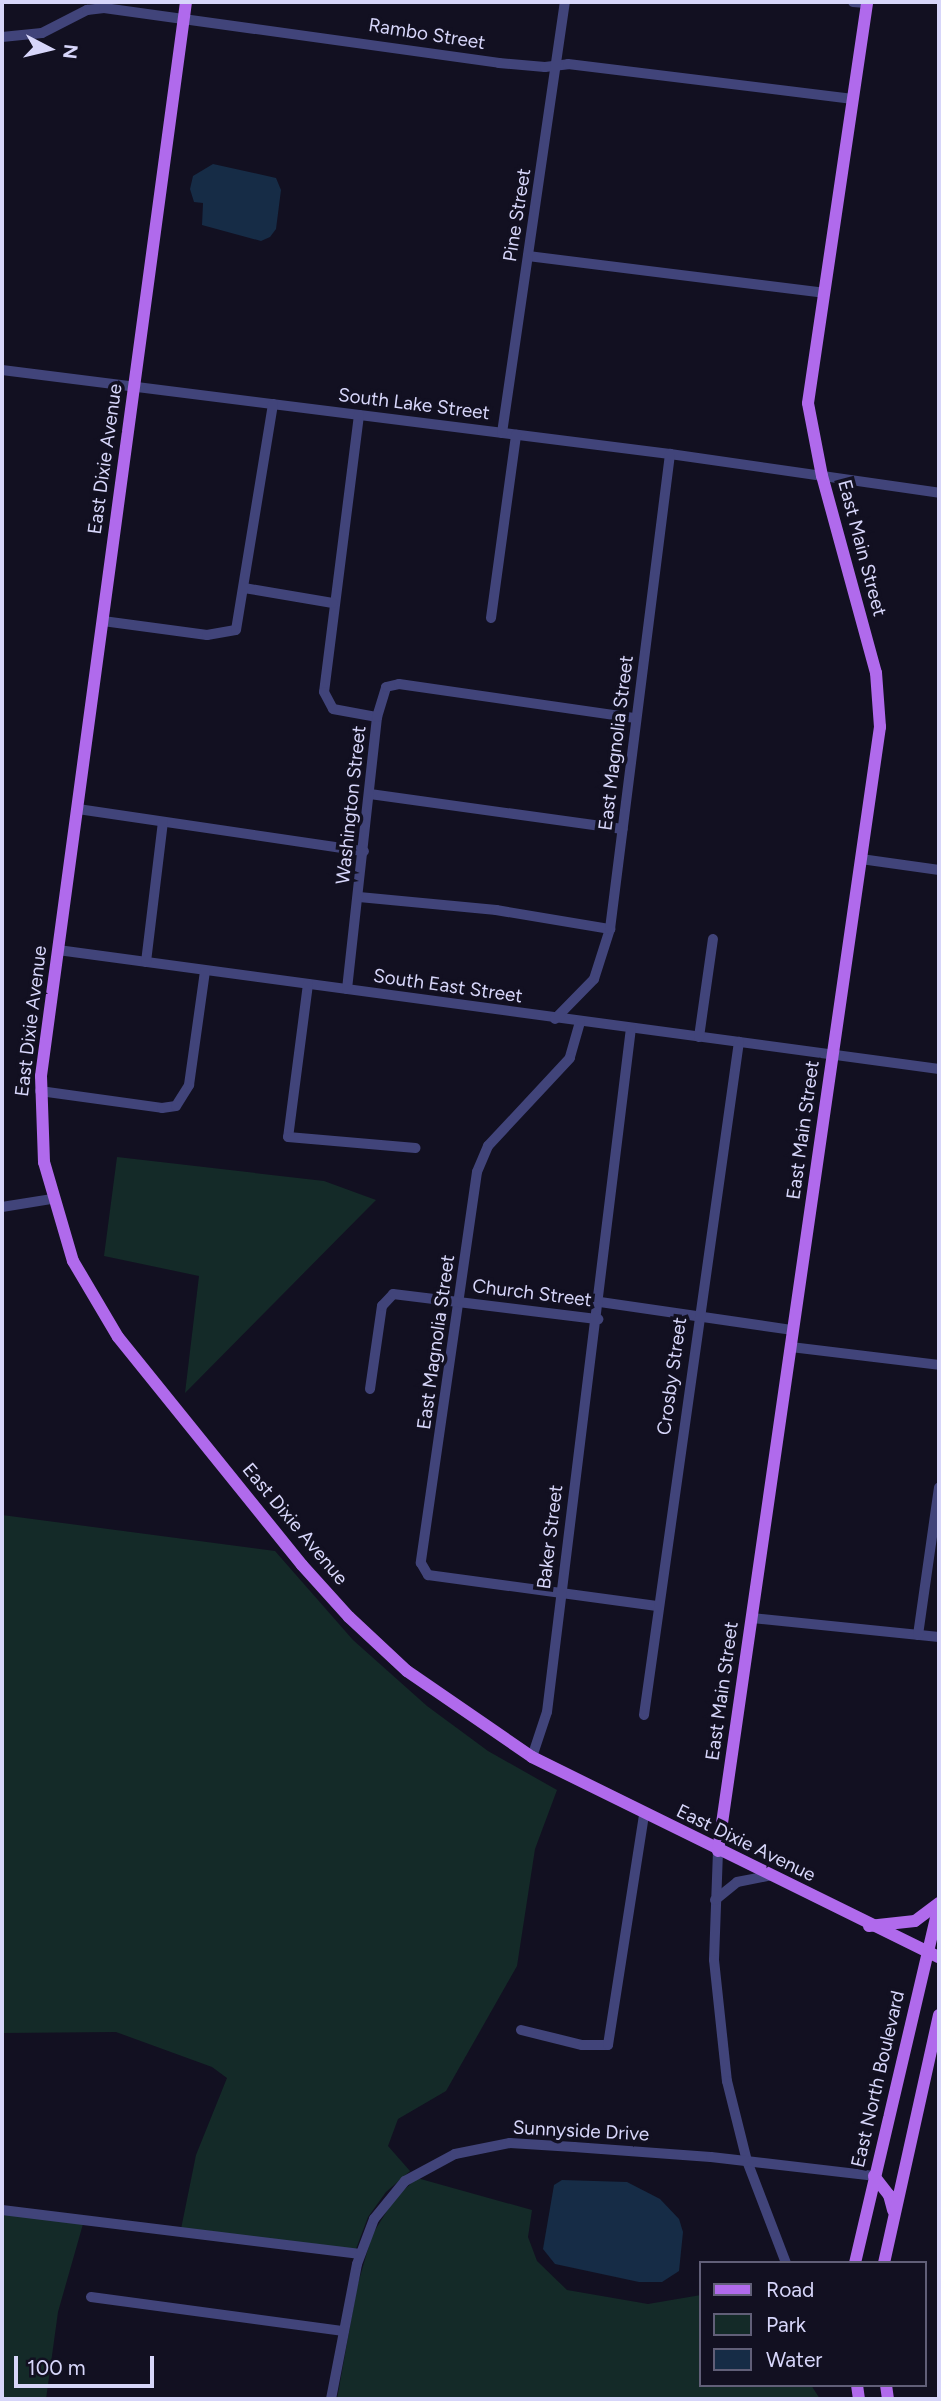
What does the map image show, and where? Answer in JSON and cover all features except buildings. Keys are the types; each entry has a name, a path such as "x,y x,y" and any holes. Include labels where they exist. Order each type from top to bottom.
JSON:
{"main road":[{"name":"East Dixie Avenue","path":"186,2 40,1091 42,1144 52,1199 73,1261 103,1317 302,1565 407,1671 532,1757 869,1926 933,1955"},
{"name":"East Main Street","path":"718,1851 861,859 880,699 822,476 808,403 853,99 862,2"},
{"path":"869,1926 915,1922 939,1903"},
{"name":"East North Boulevard","path":"855,2261 874,2176 933,1955 939,1903"},
{"path":"884,2261 939,2015"},
{"path":"874,2176 889,2195 894,2214"}],"street":[{"name":"Pine Street","path":"502,433 565,2"},
{"name":"Rambo Street","path":"2,37 42,33 95,8 184,17 499,63 557,65 853,99"},
{"path":"528,256 824,293"},
{"name":"South Lake Street","path":"2,370 670,454 939,493"},
{"path":"103,621 229,634 236,630 273,404"},
{"name":"Washington Street","path":"347,989 377,717 333,709 325,700 332,603 359,415"},
{"path":"491,618 516,435"},
{"name":"East Magnolia Street","path":"555,1019 594,979 610,929 670,454"},
{"path":"244,588 332,603"},
{"path":"377,717 383,691 399,684 636,718"},
{"path":"370,794 623,829"},
{"path":"78,809 364,851"},
{"path":"146,962 163,822"},
{"path":"861,859 939,870"},
{"path":"359,897 445,903 610,929"},
{"path":"699,1037 713,939"},
{"name":"South East Street","path":"58,950 939,1069"},
{"path":"40,1091 162,1108 176,1106 189,1086 205,971"},
{"path":"308,984 288,1137 416,1148"},
{"name":"East Magnolia Street","path":"561,1594 425,1572 421,1563 477,1172 488,1146 570,1058 580,1022"},
{"path":"600,1302 631,1028"},
{"name":"Crosby Street","path":"644,1715 697,1318 739,1042"},
{"path":"2,1207 52,1199"},
{"name":"Church Street","path":"370,1389 384,1298 393,1294 598,1320 600,1302 793,1330"},
{"name":"Baker Street","path":"532,1757 547,1712 598,1320"},
{"path":"791,1347 939,1365"},
{"path":"919,1635 939,1487"},
{"path":"561,1594 657,1606"},
{"path":"752,1618 939,1637"},
{"path":"521,2030 582,2045 608,2045 644,1814"},
{"name":"East Main Street","path":"718,1851 715,1900 719,2026 747,2161 785,2261"},
{"path":"715,1900 737,1882 769,1876"},
{"name":"Sunnyside Drive","path":"331,2399 360,2254 374,2219 405,2181 425,2167 481,2148 548,2145 747,2161 874,2176"},
{"path":"2,2210 360,2254"},
{"path":"91,2297 344,2330"}],"green space":[{"path":"117,1157 324,1181 376,1200 185,1393 199,1276 104,1256"},
{"path":"2,1515 275,1551 353,1640 427,1706 488,1751 557,1790 535,1849 517,1966 446,2091 398,2119 388,2146 410,2171 386,2192 368,2217 353,2257 181,2229 196,2155 227,2078 212,2067 116,2032 2,2033"},
{"path":"417,2178 532,2210 528,2237 537,2261 567,2290 648,2304 699,2295 699,2387 812,2387 820,2399 337,2399 357,2287 372,2235 395,2198"},
{"path":"2,2207 85,2217 58,2312 46,2399 2,2399"}],"water":[{"path":"213,164 276,178 281,190 276,229 270,237 261,241 202,225 203,203 194,202 190,189 193,176"},
{"path":"562,2180 627,2182 660,2199 679,2219 683,2232 679,2271 662,2282 639,2282 555,2264 543,2249 554,2185"}]}
